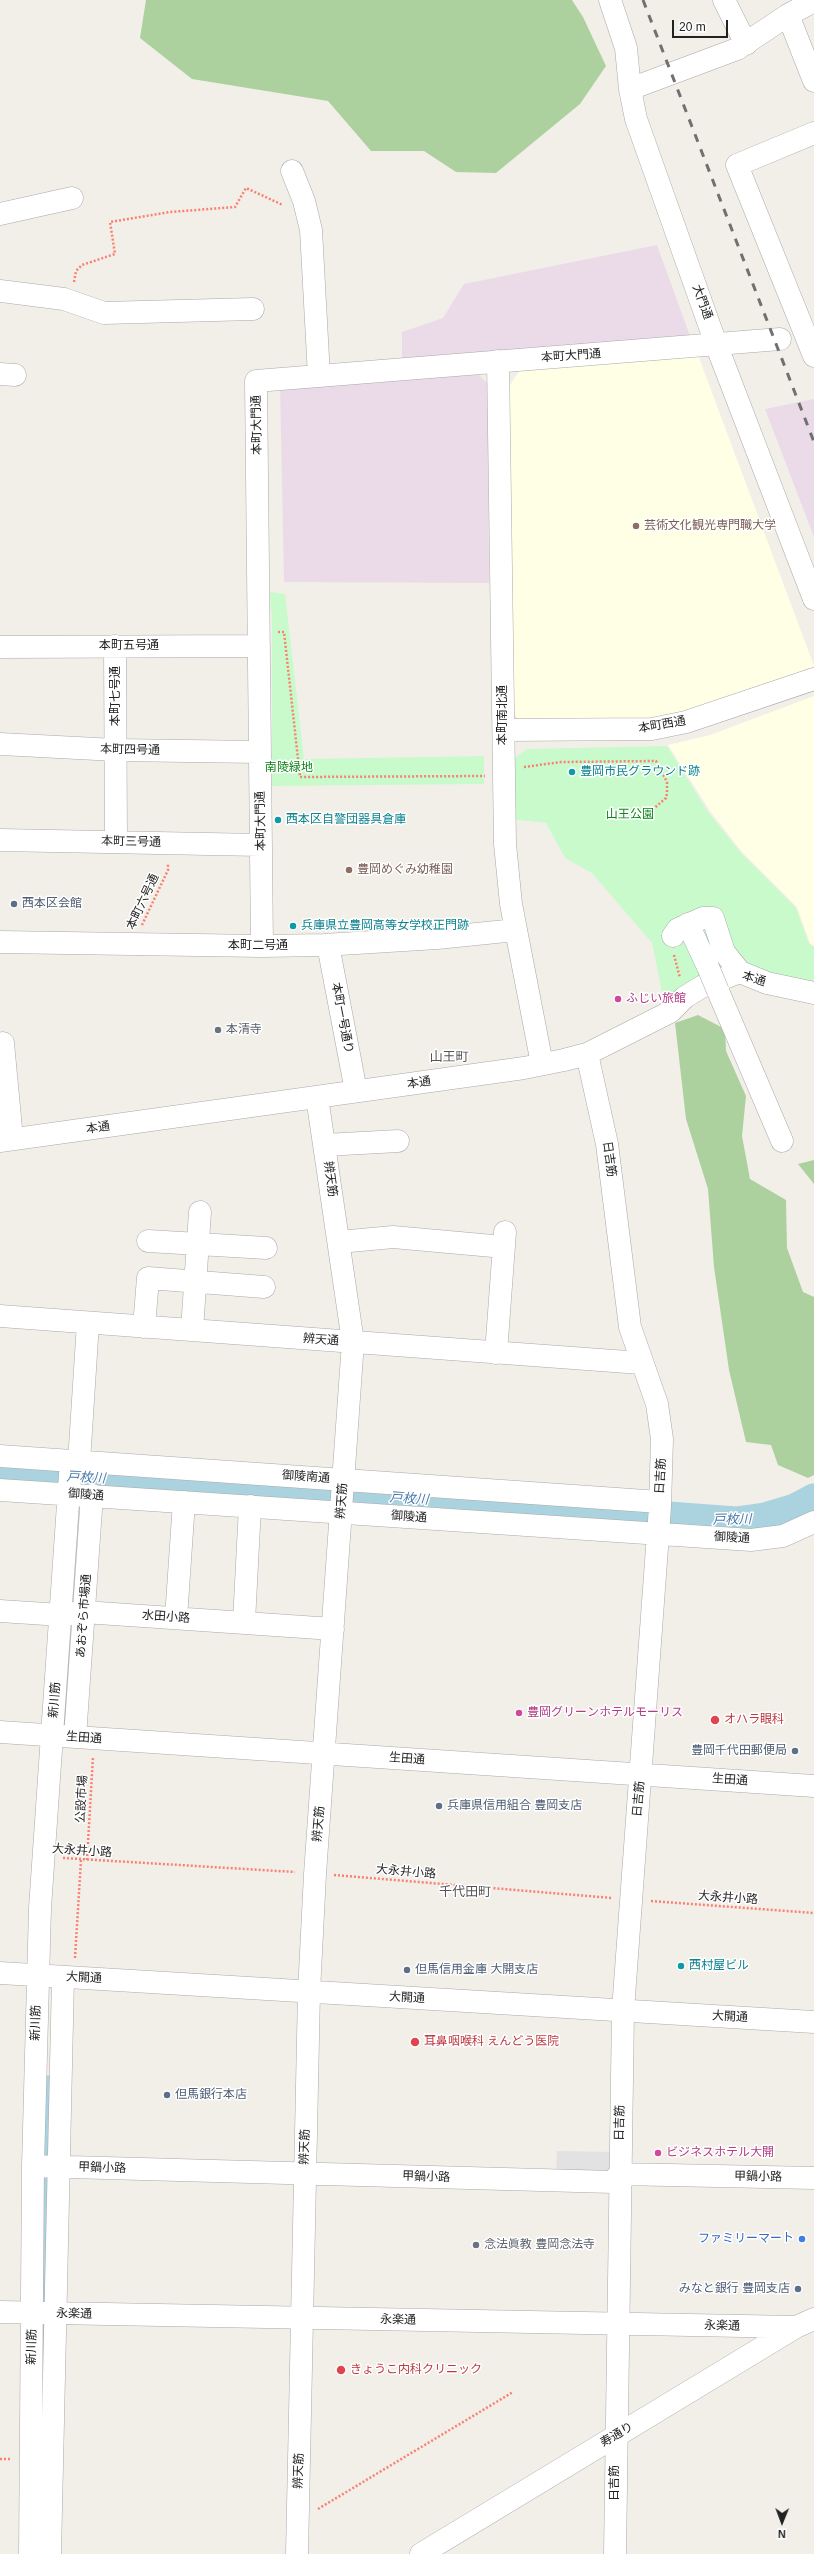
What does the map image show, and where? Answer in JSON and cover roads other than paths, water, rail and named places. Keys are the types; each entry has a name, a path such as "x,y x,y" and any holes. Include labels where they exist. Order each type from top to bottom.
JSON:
{"street":[{"name":"大門通","path":"610,0 626,48 630,89 636,119 716,344 814,599"},
{"path":"724,0 746,44"},
{"path":"630,89 738,49 788,14 814,1"},
{"path":"788,14 814,81"},
{"path":"814,133 737,165 814,356"},
{"path":"292,171 308,216 313,244 319,376"},
{"path":"0,214 72,198"},
{"path":"0,291 56,298 72,302 98,312 111,314 253,309"},
{"name":"本町大門通","path":"262,946 260,752 265,639 256,381 780,339"},
{"name":"本町南北通","path":"498,361 505,844 516,930 542,1064"},
{"name":"本町五号通","path":"0,647 116,646 265,639"},
{"name":"本町七号通","path":"116,646 116,842"},
{"name":"本町西通","path":"504,730 652,729 686,722 814,679"},
{"name":"本町四号通","path":"0,744 116,750 260,752"},
{"name":"本町三号通","path":"0,840 261,845"},
{"path":"740,972 724,952 712,918 704,918 680,930 708,967 782,1141"},
{"name":"本町二号通","path":"0,942 262,946 328,945 437,938 516,930"},
{"name":"本町一号通り","path":"328,945 356,1091"},
{"name":"本通","path":"6,1140 542,1064 587,1054 670,1012 685,997 703,986 740,972 767,983 814,993"},
{"path":"3,1043 6,1140"},
{"name":"日吉筋","path":"587,1054 607,1144 630,1327 641,1364 655,1398 661,1422 662,1456 641,1774 630,1899 623,2010 619,2174 615,2554"},
{"name":"辨天筋","path":"296,2554 298,2522 304,2173 309,1992 315,1874 325,1754 353,1342 317,1097"},
{"path":"325,1145 398,1141"},
{"path":"192,1330 200,1212"},
{"path":"339,1242 393,1238 504,1239 496,1353"},
{"path":"148,1241 266,1248"},
{"path":"144,1327 148,1278 264,1287"},
{"name":"辨天通","path":"0,1316 641,1364"},
{"name":"新川筋","path":"50,2554 44,2313 46,2166 37,1976 43,1857 70,1491 88,1323"},
{"name":"御陵南通","path":"0,1456 73,1463 343,1483 660,1504"},
{"name":"御陵通","path":"0,1490 70,1491 92,1495 184,1502 342,1510 658,1531 763,1540 794,1533 814,1522"},
{"name":"あおぞら市場通","path":"85,1738 84,1612 92,1495"},
{"path":"176,1618 184,1502"},
{"path":"244,1622 250,1506"},
{"name":"水田小路","path":"0,1611 61,1615 84,1612 333,1629"},
{"name":"生田通","path":"0,1732 814,1786"},
{"name":"新川筋","path":"46,2166 69,1969"},
{"name":"大開通","path":"0,1973 37,1976 69,1969 309,1992 814,2022"},
{"name":"甲鍋小路","path":"46,2166 613,2182 619,2174 814,2178"},
{"name":"永楽通","path":"0,2312 618,2324 805,2323"},
{"name":"新川筋","path":"30,2554 44,2313"},
{"name":"寿通り","path":"421,2554 805,2323"}],"waterway":[{"name":"戸枚川","path":"0,1473 319,1492 736,1523 765,1519 795,1510 814,1500"},
{"path":"46,2162 48,2078"},
{"path":"44,2308 46,2171"},
{"path":"42,2352 43,2317"}],"railway":[{"path":"643,0 814,442"}],"place":[{"name":"芸術文化観光専門職大学","path":"636,526"},
{"name":"豊岡市民グラウンド跡","path":"572,772"},
{"name":"西本区自警団器具倉庫","path":"278,820"},
{"name":"豊岡めぐみ幼稚園","path":"349,870"},
{"name":"西本区会館","path":"14,904"},
{"name":"兵庫県立豊岡高等女学校正門跡","path":"293,926"},
{"name":"ふじい旅館","path":"618,999"},
{"name":"本清寺","path":"218,1030"},
{"name":"豊岡グリーンホテルモーリス","path":"519,1713"},
{"name":"オハラ眼科","path":"715,1720"},
{"name":"豊岡千代田郵便局","path":"795,1751"},
{"name":"兵庫県信用組合 豊岡支店","path":"439,1806"},
{"name":"西村屋ビル","path":"681,1966"},
{"name":"但馬信用金庫 大開支店","path":"407,1970"},
{"name":"耳鼻咽喉科 えんどう医院","path":"415,2042"},
{"name":"但馬銀行本店","path":"167,2095"},
{"name":"ビジネスホテル大開","path":"658,2153"},
{"name":"ファミリーマート","path":"802,2239"},
{"name":"念法眞教 豊岡念法寺","path":"476,2245"},
{"name":"みなと銀行 豊岡支店","path":"798,2289"},
{"name":"きょうこ内科クリニック","path":"341,2370"}],"district":[{"name":"山王町","path":"449,1057"},
{"name":"千代田町","path":"465,1892"}],"park label":[{"name":"南陵緑地","path":"289,768"},
{"name":"山王公園","path":"630,815"}]}
